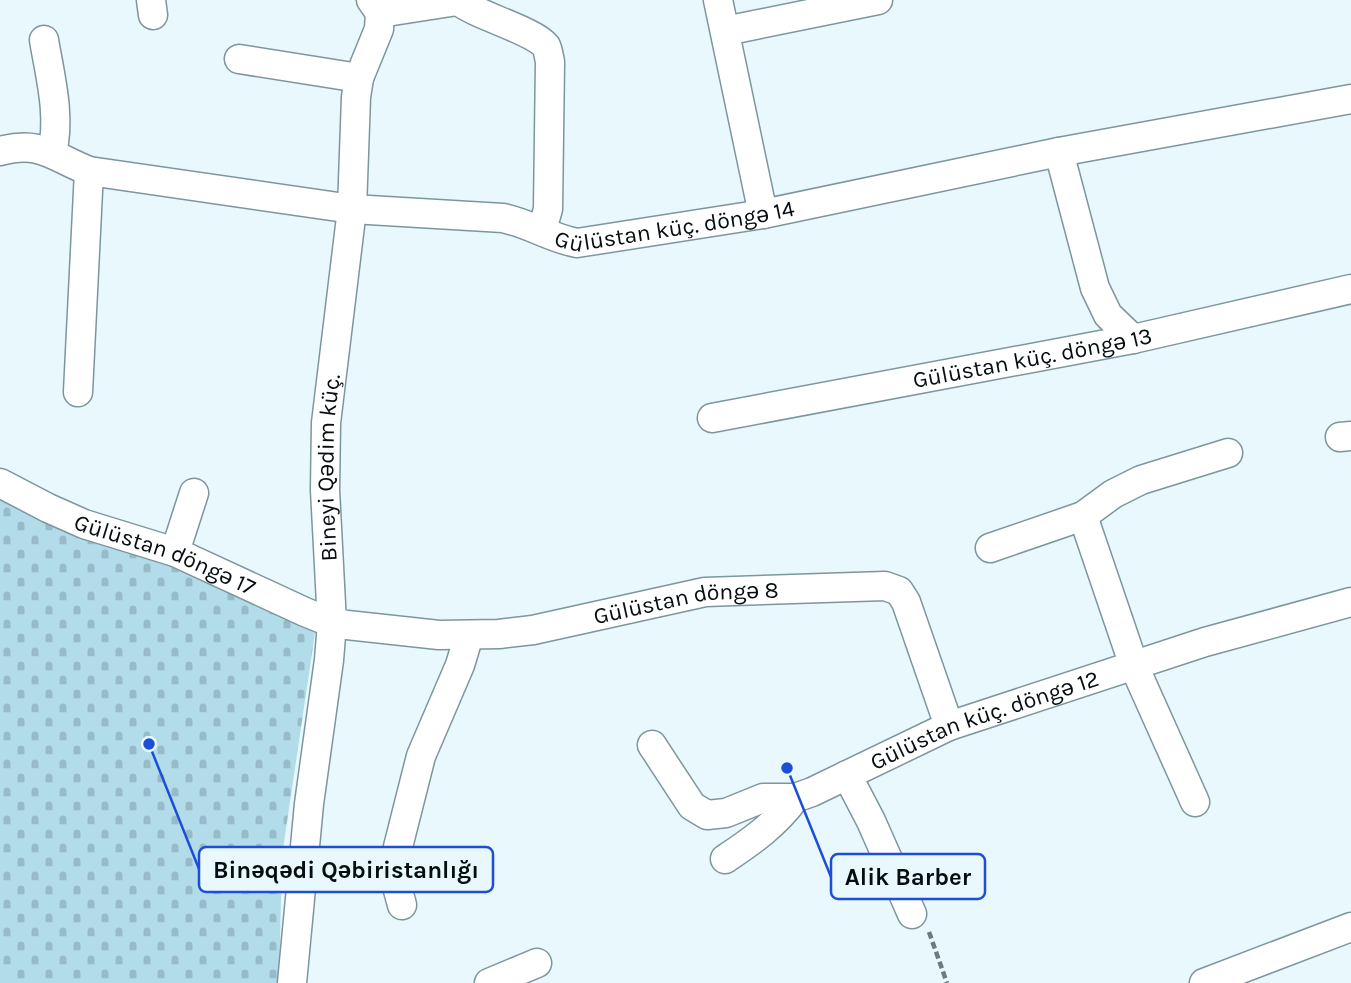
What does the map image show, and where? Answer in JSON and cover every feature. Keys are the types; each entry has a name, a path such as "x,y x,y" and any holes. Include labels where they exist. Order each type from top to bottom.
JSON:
{"street":[{"path":"718,0 763,214"},
{"path":"725,31 878,0"},
{"path":"376,7 457,1 488,18 534,37 547,47 550,62 548,209 542,230"},
{"name":"Bineyi Qədim küç.","path":"292,983 309,804 332,623 325,479 326,423 352,209 356,97 359,78 379,29 376,7"},
{"path":"44,40 56,122 52,153"},
{"path":"239,58 359,78"},
{"name":"Gülüstan küç. döngə 14","path":"0,151 30,146 52,153 89,171 352,209 503,218 524,222 559,239 578,243 763,214 1059,152 1351,99"},
{"path":"1059,152 1095,288 1108,315 1133,339"},
{"path":"78,392 89,171"},
{"name":"Gülüstan küç. döngə 13","path":"712,418 1133,339 1351,289"},
{"path":"990,548 1083,516 1113,494 1141,480 1228,453"},
{"name":"Gülüstan döngə 17","path":"0,483 84,524 175,552 332,623"},
{"path":"175,552 194,494"},
{"path":"1083,516 1134,666 1195,802"},
{"name":"Gülüstan döngə 8","path":"332,623 439,635 499,634 705,592 884,586 899,591 906,602 949,726"},
{"name":"Gülüstan küç. döngə 12","path":"652,745 692,806 707,815 726,813 763,798 795,798 949,726 1205,642 1351,602"},
{"path":"402,905 394,879 401,834 421,756 460,664 469,635"},
{"path":"847,775 871,821 912,914"},
{"path":"725,859 780,819 795,798"},
{"path":"1204,983 1351,927"},
{"path":"489,983 537,963"}],"path":[{"path":"912,914 926,926 947,983"}],"green space":[{"path":"0,490 221,582 315,633 282,856 279,983 0,983"}],"place":[{"name":"Binəqədi Qəbiristanlığı","path":"149,744"},
{"name":"Alik Barber","path":"787,768"}]}
